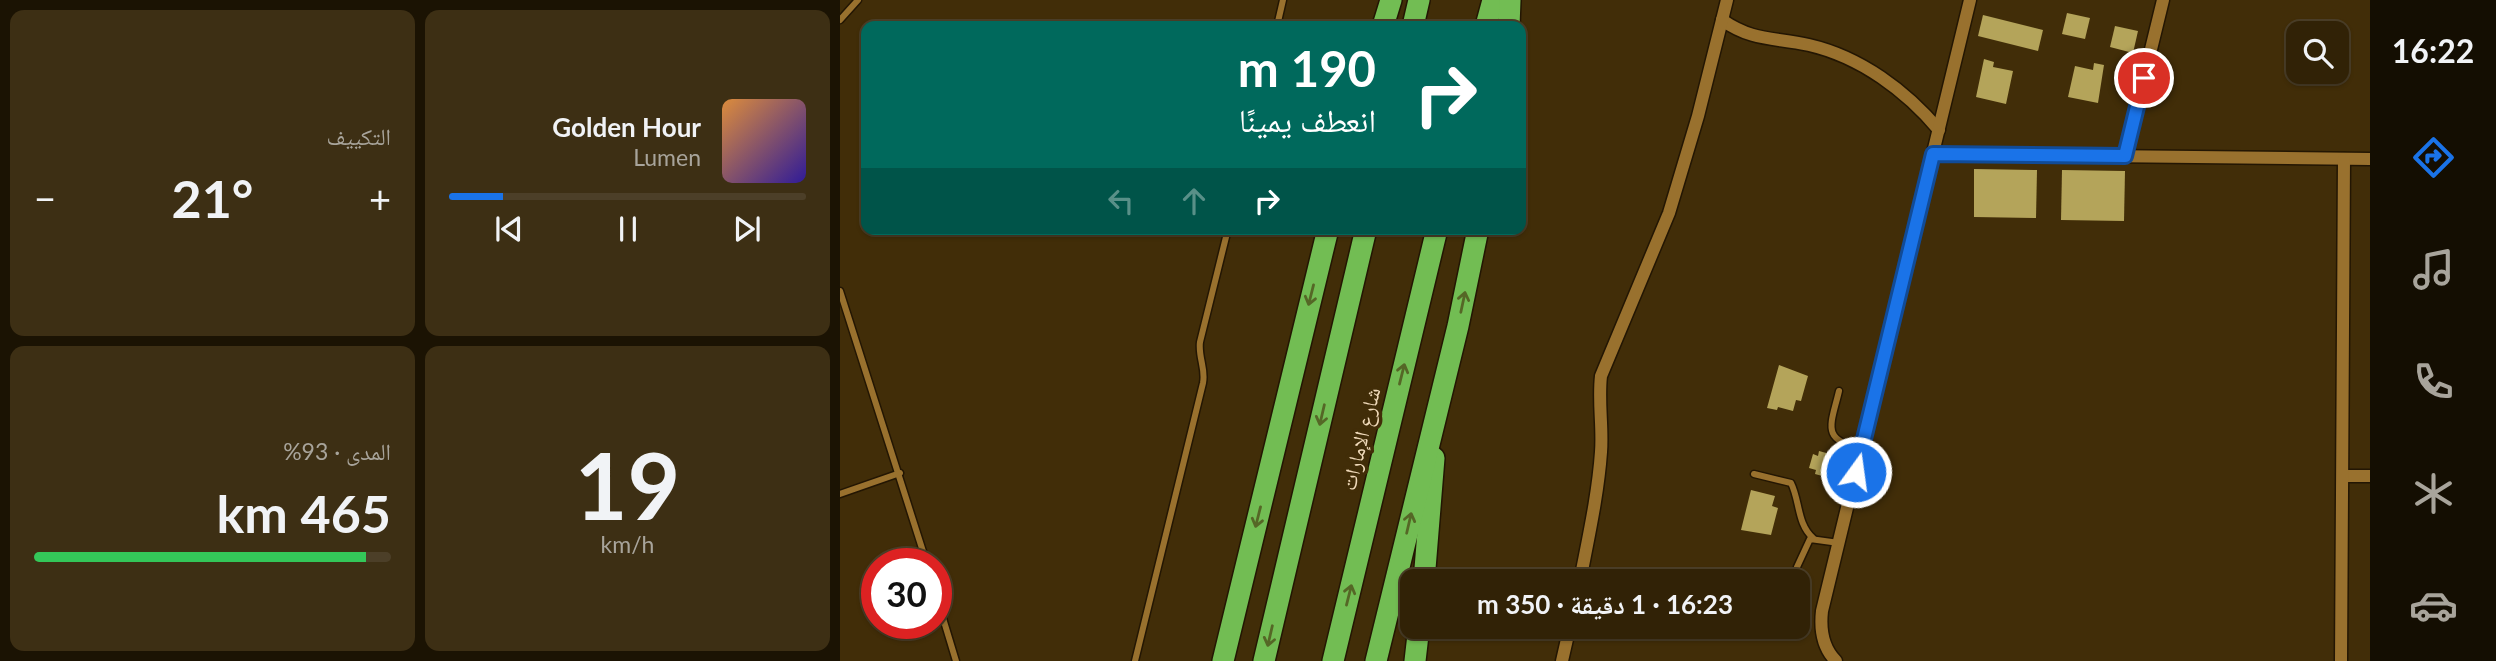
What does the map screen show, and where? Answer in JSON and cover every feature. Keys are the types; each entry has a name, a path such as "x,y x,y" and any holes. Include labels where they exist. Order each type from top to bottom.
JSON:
{"highway":[{"path":"1385,21 1391,0"},
{"path":"1414,21 1419,0"},
{"path":"1487,21 1493,0"},
{"path":"1509,21 1510,0"},
{"path":"1223,661 1327,235"},
{"name":"شارع الإمارات","path":"1264,661 1365,235"},
{"name":"شارع الإمارات","path":"1333,661 1436,235"},
{"path":"1376,661 1458,326 1477,235"},
{"path":"1425,569 1434,479 1431,428"},
{"path":"1415,661 1418,639"}],"street":[{"path":"1582,569 1599,474 1601,376 1669,213 1698,116 1727,0"},
{"path":"1836,661 1824,643 1820,627 1822,611 1970,0"},
{"path":"2125,156 2163,0"},
{"path":"1722,20 1754,37 1810,45 1863,66 1906,95 1939,130"},
{"path":"1933,154 2370,159"},
{"path":"2341,661 2344,159"},
{"path":"2343,476 2370,476"},
{"path":"1562,661 1567,639"}],"lane":[{"path":"840,20 858,0"},
{"path":"1278,21 1283,0"},
{"path":"1135,661 1203,383 1205,370 1200,342 1227,235"},
{"path":"840,291 922,548"},
{"path":"1839,391 1830,426 1832,435 1842,443 1862,449"},
{"path":"841,494 900,473"},
{"path":"1754,474 1791,483 1796,493 1803,526 1813,538 1839,543"},
{"path":"1797,566 1808,541 1813,538"},
{"path":"949,639 956,661"}],"building":[{"path":"2067,13 2090,18 2085,39 2062,34"},
{"path":"1983,15 2043,30 2038,51 1978,36"},
{"path":"2115,26 2138,31 2133,53 2110,47"},
{"path":"1984,59 1994,62 1993,67 2013,71 2006,104 1976,97"},
{"path":"2094,63 2104,65 2098,103 2068,97 2075,66 2093,70"},
{"path":"1974,169 2037,170 2036,218 1974,217"},
{"path":"2062,170 2125,171 2124,221 2061,220"},
{"path":"1779,365 1808,376 1801,401 1796,400 1793,411 1778,407 1777,410 1767,408"},
{"path":"1831,450 1846,454 1838,485 1825,482 1826,477 1815,474 1816,470 1809,468 1813,454 1818,456 1819,451 1830,454"},
{"path":"1751,490 1775,496 1772,506 1778,508 1771,535 1741,530"}],"route":[{"path":"1856,472 1933,154 2125,156 2144,78"}]}
